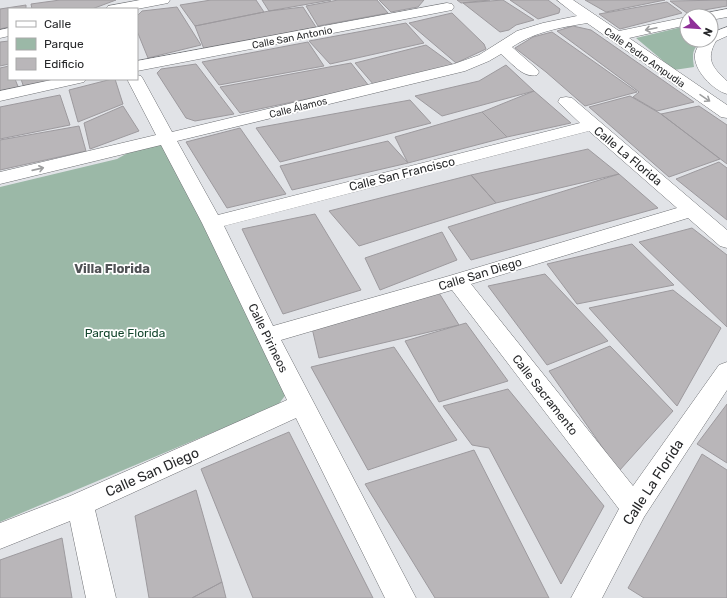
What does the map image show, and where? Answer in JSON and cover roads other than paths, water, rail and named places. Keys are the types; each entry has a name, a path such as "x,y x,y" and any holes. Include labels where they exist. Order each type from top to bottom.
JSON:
{"street":[{"path":"117,8 163,0"},
{"name":"Calle Pedro Ampudia","path":"564,0 727,113"},
{"name":"Calle San Antonio","path":"138,66 443,4"},
{"name":"Calle Álamos","path":"0,178 459,68 484,58 522,34 543,27 589,18"},
{"path":"616,36 679,23"},
{"path":"502,46 531,72"},
{"path":"704,48 702,59 707,70 727,89"},
{"path":"672,76 707,70"},
{"path":"0,96 73,80"},
{"name":"Calle Pirineos","path":"136,80 212,223 266,336 401,598"},
{"name":"Calle La Florida","path":"566,102 727,241"},
{"name":"Calle San Francisco","path":"212,223 591,125"},
{"name":"Calle San Diego","path":"266,336 457,281 692,210"},
{"name":"Calle Sacramento","path":"457,281 634,508"},
{"name":"Calle La Florida","path":"586,598 634,508 727,371"},
{"name":"Calle San Diego","path":"0,536 80,504 302,404"},
{"path":"80,504 101,598"}],"district":[{"name":"Villa Florida","path":"112,268"}],"park label":[{"name":"Parque Florida","path":"125,333"}]}
